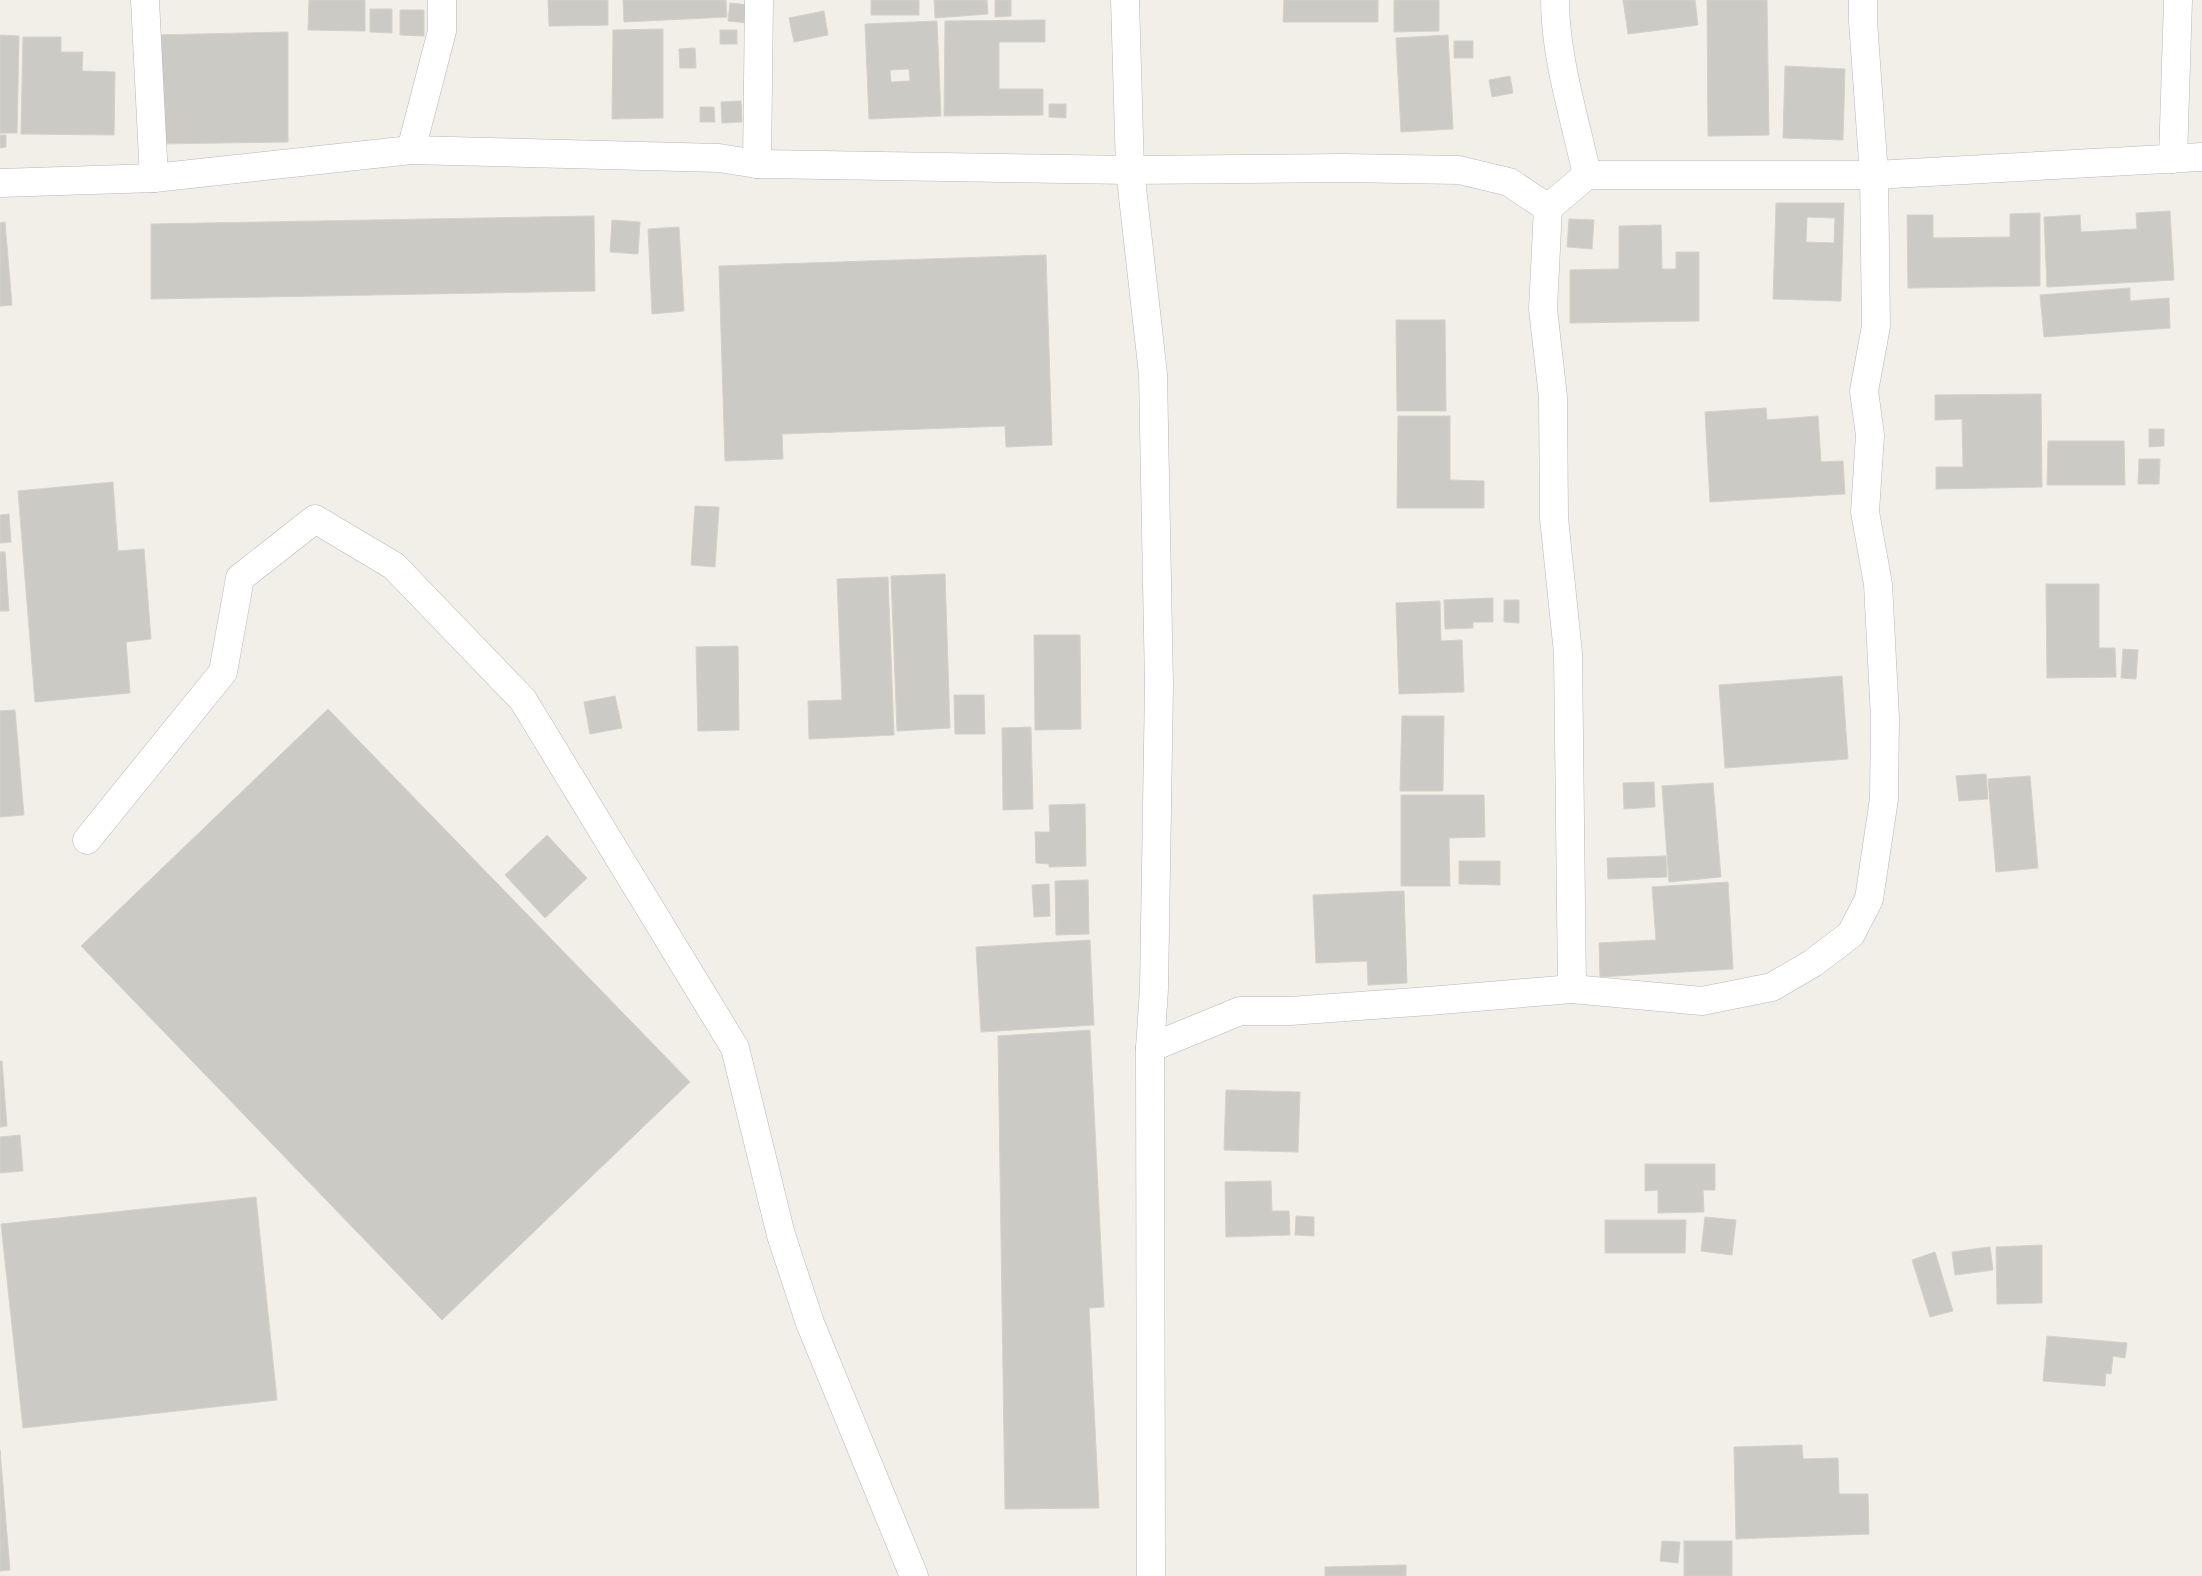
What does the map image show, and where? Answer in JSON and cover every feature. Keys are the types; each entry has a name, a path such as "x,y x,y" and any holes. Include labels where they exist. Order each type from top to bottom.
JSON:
{"street":[{"path":"145,0 154,178"},
{"path":"411,150 442,31 442,0"},
{"path":"757,164 759,0"},
{"path":"1125,0 1130,170 1153,374 1159,685 1154,989 1150,1048 1150,1576"},
{"path":"1555,0 1555,19 1563,64 1587,175"},
{"path":"1150,1048 1240,1011 1340,1008 1572,989 1702,1001 1772,987 1813,963 1851,934 1869,899 1884,799 1885,718 1878,584 1865,512 1870,435 1864,391 1876,326 1874,175 1863,0"},
{"path":"2173,159 2178,0"},
{"path":"0,183 154,178 411,150 719,158 757,164 1130,170 1343,168 1459,170 1509,182 1548,208"},
{"path":"1572,989 1568,653 1554,518 1553,397 1543,309 1548,208 1587,175 1874,175 2202,157"},
{"path":"87,840 224,672 240,578 314,519 394,566 524,700 735,1048 781,1234 810,1323 914,1576"}],"building":[{"path":"309,0 365,0 365,31 308,30"},
{"path":"548,0 608,0 608,25 549,26"},
{"path":"623,0 726,0 727,17 624,22"},
{"path":"871,0 919,0 919,15 871,15"},
{"path":"934,0 987,0 988,14 935,18"},
{"path":"995,0 1011,0 1011,16 995,17"},
{"path":"1284,0 1378,0 1378,22 1283,22"},
{"path":"1394,0 1439,0 1439,31 1394,32"},
{"path":"1623,0 1695,0 1698,25 1628,34"},
{"path":"1707,0 1767,0 1769,135 1708,136"},
{"path":"730,3 748,5 747,23 728,21"},
{"path":"370,9 392,9 392,33 370,32"},
{"path":"400,10 424,10 424,36 400,35"},
{"path":"824,11 828,35 794,42 789,18"},
{"path":"1045,20 1045,42 999,42 999,89 1043,89 1043,115 944,116 945,21"},
{"path":"937,21 941,116 869,119 865,24","holes":["909,69 910,81 891,82 890,70"]},
{"path":"663,29 663,118 612,119 613,30"},
{"path":"720,30 737,30 737,44 720,44"},
{"path":"288,32 288,142 155,144 154,35"},
{"path":"0,35 19,36 17,133 0,133"},
{"path":"1448,35 1453,129 1401,132 1396,38"},
{"path":"23,37 61,37 61,52 83,52 82,71 115,72 114,135 21,134"},
{"path":"1454,41 1473,41 1473,58 1454,58"},
{"path":"695,48 696,68 680,68 679,49"},
{"path":"1785,66 1845,69 1843,140 1783,138"},
{"path":"1510,76 1513,93 1492,97 1489,80"},
{"path":"741,101 742,122 722,123 721,102"},
{"path":"1049,104 1066,104 1066,118 1049,117"},
{"path":"700,107 714,107 715,122 700,122"},
{"path":"0,135 6,135 6,147 0,148"},
{"path":"1776,203 1844,203 1841,301 1773,299","holes":["1807,217 1835,218 1834,243 1806,242"]},
{"path":"2170,211 2174,280 2047,287 2044,217 2080,215 2081,232 2137,229 2136,213"},
{"path":"2040,213 2040,286 1908,288 1907,215 1933,215 1933,238 2010,237 2010,214"},
{"path":"594,216 595,291 151,299 151,224"},
{"path":"1569,219 1594,220 1592,249 1567,247"},
{"path":"612,220 640,222 638,254 610,252"},
{"path":"5,222 12,305 0,306 0,223"},
{"path":"1661,225 1662,269 1676,269 1676,252 1699,252 1699,321 1570,323 1570,270 1619,269 1619,226"},
{"path":"679,227 684,311 652,314 648,229"},
{"path":"1046,255 1052,445 1006,447 1005,426 782,434 783,459 725,461 719,266"},
{"path":"2130,288 2130,301 2169,298 2170,328 2044,337 2040,295"},
{"path":"1396,320 1445,320 1446,411 1397,411"},
{"path":"2041,394 2042,487 1936,489 1936,467 1963,467 1962,419 1935,420 1935,395"},
{"path":"1766,408 1767,420 1818,416 1821,462 1843,461 1845,494 1710,502 1705,412"},
{"path":"1398,416 1450,416 1450,480 1484,481 1484,508 1397,508"},
{"path":"2149,429 2164,429 2164,446 2149,447"},
{"path":"2048,441 2124,441 2125,485 2047,485"},
{"path":"2139,459 2160,459 2159,484 2138,484"},
{"path":"113,482 118,551 144,549 151,639 126,642 130,693 35,702 18,491"},
{"path":"695,506 719,507 715,567 691,565"},
{"path":"9,514 11,542 0,543 0,515"},
{"path":"0,552 5,552 9,611 0,611"},
{"path":"945,574 950,728 897,731 891,576"},
{"path":"888,577 894,735 809,739 808,701 842,700 837,579"},
{"path":"2046,584 2099,584 2099,648 2115,648 2116,677 2047,678"},
{"path":"1493,598 1493,622 1473,622 1473,628 1445,629 1444,600"},
{"path":"1504,600 1519,600 1519,623 1504,622"},
{"path":"1440,601 1441,641 1462,640 1464,692 1399,694 1396,603"},
{"path":"1034,635 1080,635 1081,729 1035,730"},
{"path":"738,646 739,730 698,731 696,647"},
{"path":"2123,649 2138,650 2136,679 2121,678"},
{"path":"1842,676 1848,759 1725,768 1719,685"},
{"path":"954,695 984,695 985,734 955,734"},
{"path":"615,696 622,728 590,734 584,702"},
{"path":"328,709 690,1082 442,1320 81,946"},
{"path":"15,710 24,815 0,817 0,711"},
{"path":"1402,716 1444,716 1443,791 1400,791"},
{"path":"1031,727 1033,809 1003,810 1002,728"},
{"path":"1986,774 1988,799 1959,801 1956,776"},
{"path":"2030,776 2038,868 1996,872 1988,779"},
{"path":"1654,782 1655,807 1624,809 1623,783"},
{"path":"1713,783 1721,877 1669,882 1662,786"},
{"path":"1401,795 1484,795 1485,837 1449,838 1450,886 1401,886"},
{"path":"1085,804 1086,866 1049,867 1049,864 1036,863 1035,832 1050,832 1049,805"},
{"path":"547,835 587,878 545,918 505,875"},
{"path":"1666,856 1667,877 1608,879 1607,858"},
{"path":"1459,861 1500,861 1500,885 1459,884"},
{"path":"1088,880 1089,934 1056,935 1055,881"},
{"path":"1728,882 1733,969 1600,977 1599,943 1656,940 1652,887"},
{"path":"1049,884 1050,916 1034,917 1032,885"},
{"path":"1404,891 1407,983 1368,985 1367,961 1316,963 1313,895"},
{"path":"1090,940 1094,1025 981,1032 976,947"},
{"path":"1090,1030 1104,1307 1089,1308 1099,1508 1005,1509 998,1036"},
{"path":"0,1061 2,1061 7,1126 0,1127"},
{"path":"1226,1090 1300,1092 1298,1152 1224,1150"},
{"path":"20,1135 23,1171 0,1173 0,1137"},
{"path":"1645,1164 1715,1164 1715,1190 1703,1190 1704,1212 1658,1213 1658,1190 1645,1191"},
{"path":"1271,1181 1272,1211 1289,1211 1290,1235 1226,1237 1225,1182"},
{"path":"256,1197 277,1400 23,1428 1,1224"},
{"path":"1296,1216 1314,1217 1314,1236 1295,1235"},
{"path":"1705,1217 1736,1220 1732,1255 1701,1251"},
{"path":"1605,1220 1686,1220 1685,1253 1605,1253"},
{"path":"2042,1245 2042,1303 1997,1304 1996,1247"},
{"path":"1990,1247 1993,1270 1955,1275 1952,1252"},
{"path":"1935,1252 1953,1311 1930,1317 1912,1260"},
{"path":"2047,1336 2127,1343 2125,1358 2113,1356 2111,1374 2106,1373 2105,1386 2043,1381"},
{"path":"1802,1445 1803,1459 1838,1458 1839,1494 1868,1494 1869,1534 1736,1539 1734,1447"},
{"path":"0,1450 10,1570 0,1571"},
{"path":"1662,1541 1680,1542 1678,1563 1660,1561"},
{"path":"1684,1541 1732,1541 1732,1576 1684,1576"},
{"path":"1406,1565 1406,1576 1325,1576 1325,1567"}]}
